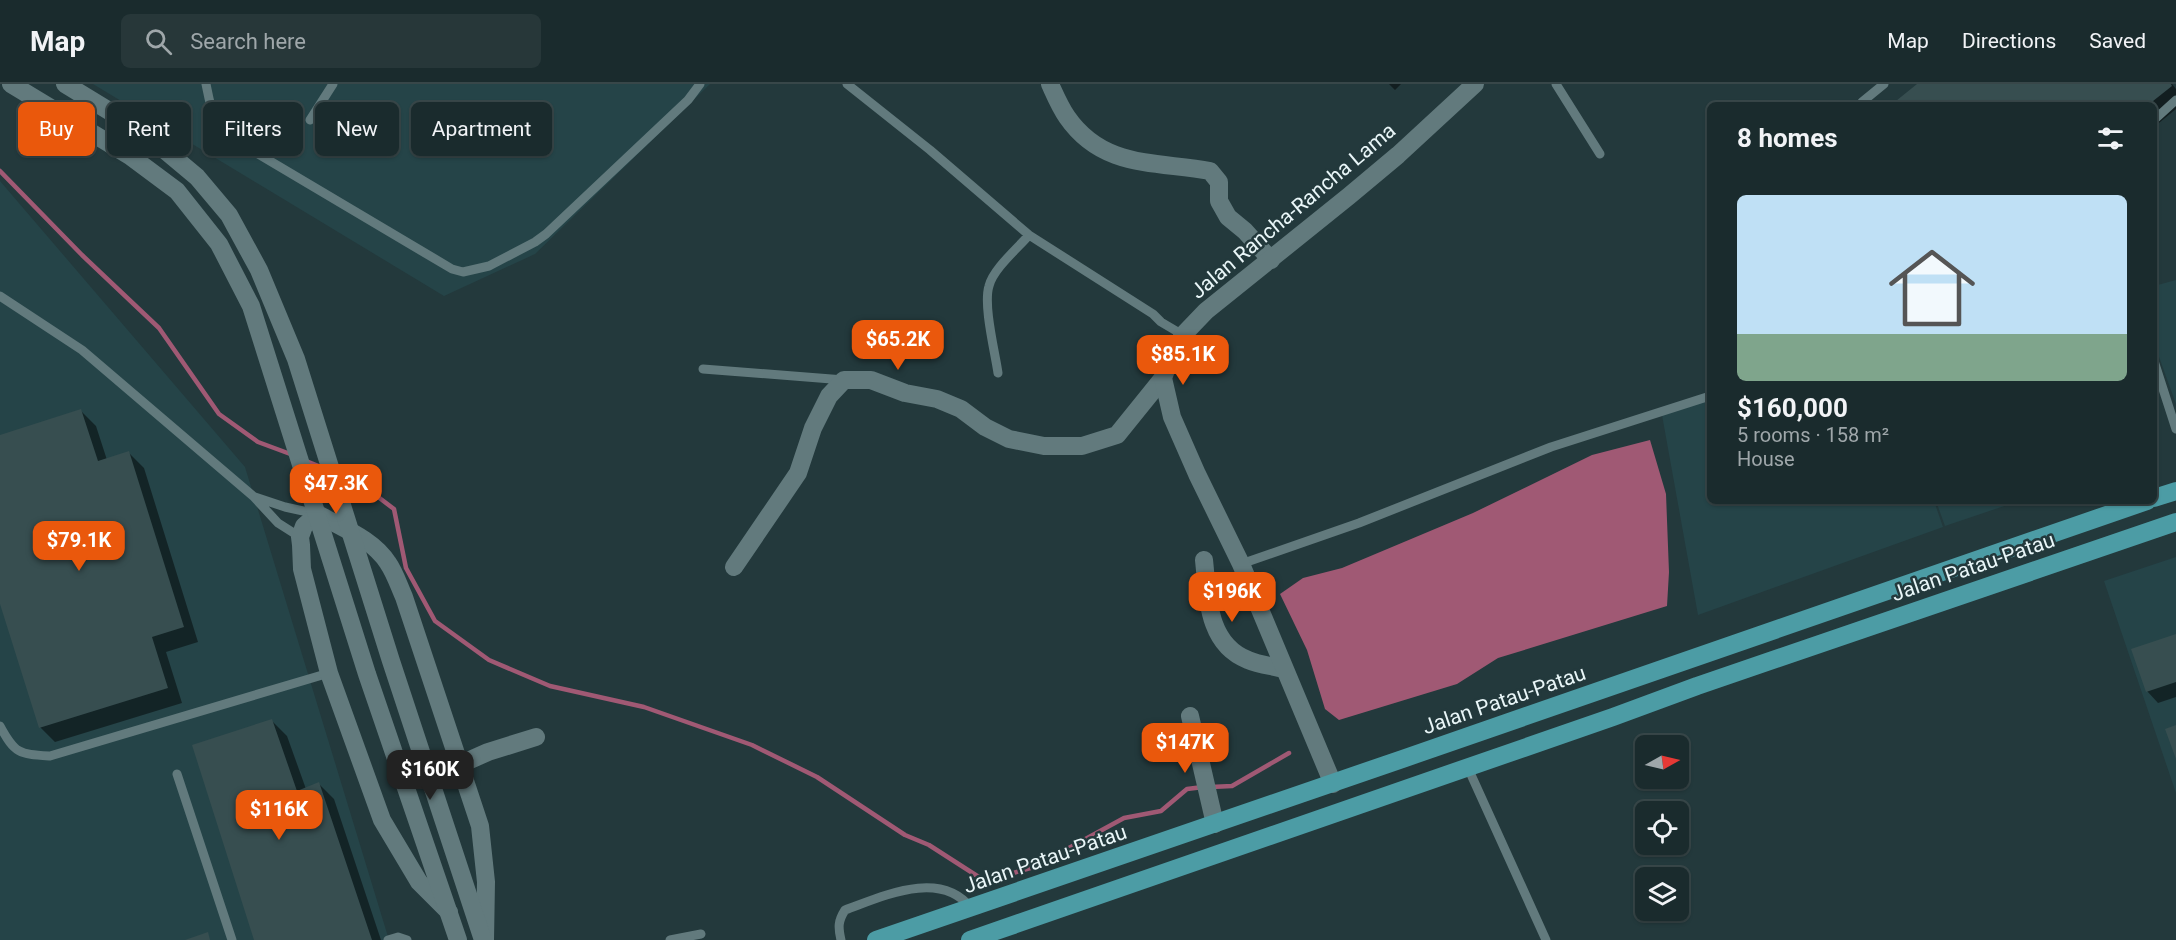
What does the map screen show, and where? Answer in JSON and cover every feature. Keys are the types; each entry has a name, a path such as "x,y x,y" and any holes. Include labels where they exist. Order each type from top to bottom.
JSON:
{"main road":[{"path":"2157,497 2176,491"},
{"name":"Jalan Patau-Patau","path":"876,940 2138,504"},
{"name":"Jalan Patau-Patau","path":"970,940 1468,768 1719,678 2176,522"}],"street":[{"path":"11,84 130,156 177,191 219,244 251,306 367,674 458,940"},
{"path":"65,84 142,131 197,177 229,215 259,270 296,359 484,940"},
{"path":"1050,84 1066,116 1079,132 1117,157 1210,171 1219,182 1219,201 1228,216 1245,231 1270,260"},
{"name":"Jalan Rancha-Rancha Lama","path":"844,380 871,380 905,393 937,399 961,409 985,427 1009,440 1044,446 1082,446 1117,435 1163,378 1183,334 1206,311 1398,155 1475,84"},
{"path":"1163,378 1172,417 1241,564 1333,784"},
{"path":"734,567 798,473 813,428 830,396 844,380"},
{"path":"449,912 419,882 382,820 329,673 303,569 300,537 304,526 318,514 368,543 389,563 404,597 480,826 486,882 484,940"},
{"path":"1204,560 1210,610 1216,632 1229,649 1248,660 1284,669"},
{"path":"1190,716 1215,824"},
{"path":"461,764 488,752 536,737"}],"lane":[{"path":"206,84 213,117 218,127 226,135 452,269 463,272 489,266 546,234 688,100 700,84"},
{"path":"310,120 333,84"},
{"path":"847,84 930,150 1029,235 1147,310 1161,322 1183,334"},
{"path":"1556,84 1600,154"},
{"path":"1862,102 1884,84"},
{"path":"2157,117 2176,100"},
{"path":"998,373 988,305 988,286 994,275 1029,235"},
{"path":"0,296 82,350 253,496 278,523 300,537"},
{"path":"703,369 844,380"},
{"path":"2157,370 2176,429"},
{"path":"1241,564 1359,523 1551,447 1707,397"},
{"path":"253,496 285,507 318,514"},
{"path":"0,726 10,744 24,754 50,756 329,673"},
{"path":"1468,768 1546,940"},
{"path":"177,774 232,940"},
{"path":"841,940 838,927 845,910 917,888 929,887 952,891 962,897 971,908"},
{"path":"670,940 701,934"},
{"path":"388,940 398,937 407,940"}],"shaded area":[{"path":"93,84 710,84 535,254 444,296 212,156 303,156 303,102 203,102 203,150 191,143 191,102 123,102"},
{"path":"0,181 245,467 389,940 0,940"},
{"path":"2176,280 2176,404 2157,351 2157,285"},
{"path":"1707,400 1707,504 1935,504 1943,527 1698,615 1662,415"},
{"path":"1650,440 1666,494 1669,572 1667,606 1498,658 1457,684 1339,720 1325,709 1307,650 1280,594 1303,578 1342,568 1473,513 1592,455"},
{"path":"1937,504 2010,504 1945,526"},
{"path":"2176,557 2176,793 2104,581"}],"building":[{"path":"1917,84 2171,84 2172,86 2152,102 1895,102"},
{"path":"81,409 98,461 129,451 184,627 152,637 168,688 39,728 0,604 0,435"},
{"path":"2176,634 2176,682 2146,692 2131,649"},
{"path":"272,719 297,791 319,782 372,940 254,940 192,745"},
{"path":"2176,725 2176,759 2165,729"},
{"path":"208,932 210,940 185,940"}],"waterway":[{"path":"0,171 82,255 159,328 219,414 258,442 293,455"},
{"path":"306,461 326,469"},
{"path":"337,473 357,481 394,509 406,568 435,621 489,660 550,686 644,707 752,745 817,777 905,835 929,845 985,881 1034,867 1124,818 1161,811 1187,789 1203,787"},
{"path":"1211,787 1232,786 1289,753"}]}
